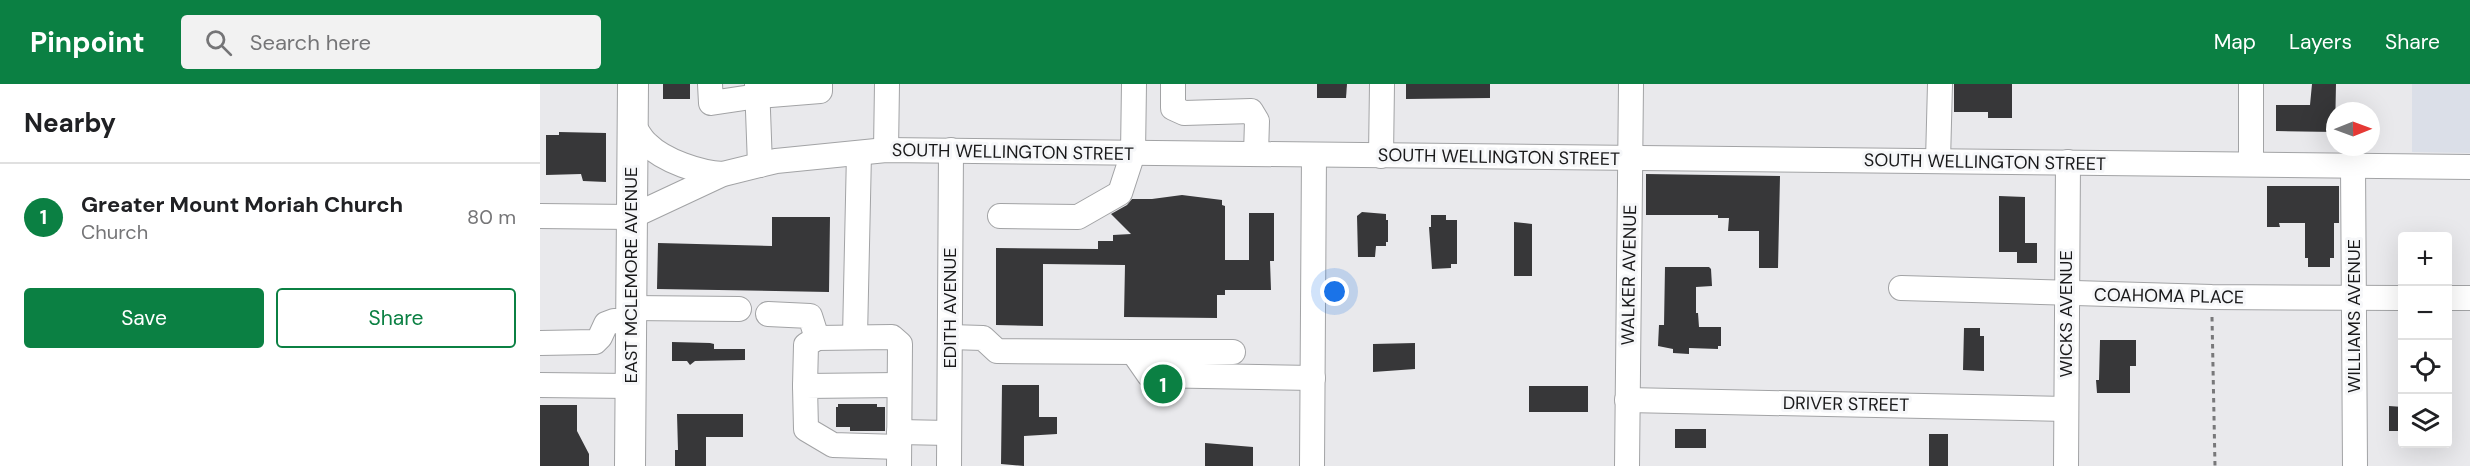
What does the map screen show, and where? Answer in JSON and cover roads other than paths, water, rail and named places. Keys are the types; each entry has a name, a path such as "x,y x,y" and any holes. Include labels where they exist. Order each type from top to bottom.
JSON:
{"main road":[{"name":"EAST MCLEMORE AVENUE","path":"630,466 633,84"}],"street":[{"path":"710,84 711,103 757,90 820,91 820,84"},
{"path":"886,150 887,84"},
{"path":"999,216 1078,217 1120,193 1133,153 1134,84"},
{"path":"1173,84 1173,108 1178,111 1184,113 1251,111 1257,121 1256,154"},
{"path":"1381,156 1382,84"},
{"name":"WALKER AVENUE","path":"1626,466 1631,84"},
{"path":"1938,161 1940,84"},
{"path":"2251,84 2251,164"},
{"path":"757,90 760,165"},
{"path":"632,124 647,144 672,159 704,173 723,174"},
{"name":"SOUTH WELLINGTON STREET","path":"540,216 631,216 723,174 776,161 886,150 2470,167"},
{"name":"EDITH AVENUE","path":"949,466 951,150"},
{"path":"855,337 859,153"},
{"path":"1312,466 1314,155"},
{"name":"WICKS AVENUE","path":"2066,466 2068,162"},
{"name":"WILLIAMS AVENUE","path":"2353,166 2355,466"},
{"name":"COAHOMA PLACE","path":"1901,288 2212,297 2398,298"},
{"path":"2452,298 2470,298"},
{"path":"540,343 595,342 606,324 631,314 739,309"},
{"path":"768,314 810,316 817,338"},
{"path":"899,448 900,344 892,337 855,337 817,338 806,345 806,429 833,445 899,448 949,433"},
{"path":"950,337 983,338 997,351 1233,352"},
{"path":"1133,352 1149,375 1313,378"},
{"path":"540,385 630,386"},
{"path":"805,386 899,386"},
{"name":"DRIVER STREET","path":"1627,400 2066,409"}],"place":[{"name":"Greater Mount Moriah Church","path":"1163,384"}]}
